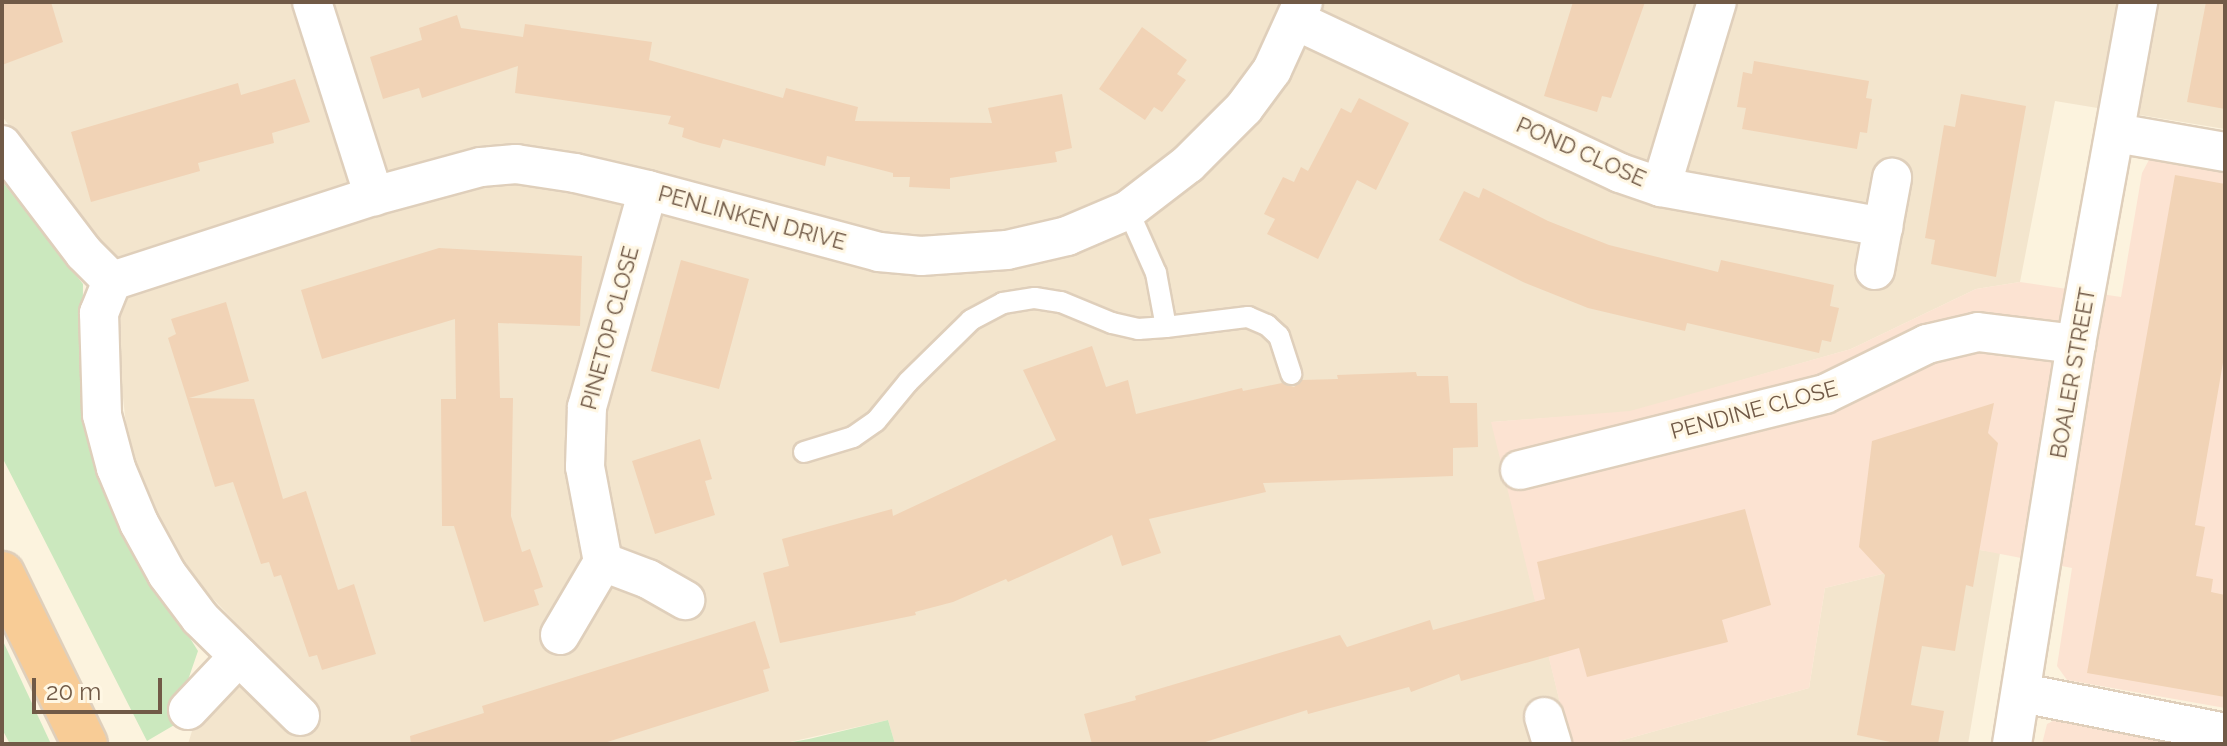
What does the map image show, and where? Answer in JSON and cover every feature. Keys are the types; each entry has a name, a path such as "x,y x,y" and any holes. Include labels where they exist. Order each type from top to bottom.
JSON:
{"highway":[{"path":"2,574 85,744"}],"street":[{"path":"312,2 374,196"},
{"path":"1661,187 1717,2"},
{"name":"BOALER STREET","path":"2012,744 2076,344 2138,2"},
{"name":"PENLINKEN DRIVE","path":"112,281 374,196 481,167 516,164 575,173 648,190 879,252 921,256 1007,250 1067,236 1128,210 1188,164 1244,108 1272,70 1300,12"},
{"name":"POND CLOSE","path":"1300,12 1620,173 1661,187 1883,227"},
{"path":"2116,133 2225,152"},
{"path":"2,145 84,253 112,281 99,313 102,415 116,468 139,523 167,574 200,618 300,716"},
{"path":"1875,270 1892,178"},
{"name":"PINETOP CLOSE","path":"603,562 585,467 587,407 648,190"},
{"name":"PENDINE CLOSE","path":"1520,470 1825,394 1927,344 1978,332 2076,344"},
{"path":"560,635 603,562 648,579 685,600"},
{"path":"188,710 239,656"},
{"path":"2022,693 2225,733"}],"lane":[{"path":"1128,210 1156,273 1166,327"},
{"path":"804,452 853,437 876,421 908,382 971,320 1003,303 1035,298 1061,302 1112,323 1138,329 1248,317 1267,325 1279,336 1291,374"}],"shaded area":[{"path":"2,2 2225,2 2225,129 2055,101 2020,282 1976,289 1851,349 1630,412 1492,422 1570,744 895,744 888,720 781,744 188,744 192,731 267,655 192,577 144,491 128,443 118,352 91,237 2,116"},
{"path":"2157,155 2225,167 2225,708 2067,680 2057,666 2072,568 1980,550 1825,588 1809,688 1609,744 1570,744 1491,422 1630,411 1851,349 1976,289 2020,282 2121,297 2142,173 2150,158"},
{"path":"1980,550 2000,553 1968,744 1609,744 1809,688 1825,588"},
{"path":"2059,718 2195,744 2042,744 2047,724"}],"green space":[{"path":"2,181 83,284 82,383 91,451 100,478 131,544 198,651 188,680 174,700 176,724 147,741 2,457"},
{"path":"2,639 51,744 10,744 2,729"},
{"path":"888,720 895,744 781,744 809,739"}],"building":[{"path":"2,2 51,2 63,42 2,65"},
{"path":"1573,2 1645,2 1611,98 1602,96 1597,112 1544,96"},
{"path":"2206,2 2225,2 2225,109 2187,102"},
{"path":"457,15 461,28 523,37 525,24 652,42 649,60 783,98 786,88 858,107 855,121 992,123 988,108 1062,94 1072,148 1055,152 1057,162 950,178 950,189 909,187 910,177 893,177 893,173 827,156 825,166 723,139 720,148 700,143 682,137 684,128 668,124 671,116 515,93 518,66 422,98 419,88 383,99 370,57 422,40 419,28"},
{"path":"1142,27 1187,60 1177,74 1186,80 1162,112 1154,107 1145,120 1099,89"},
{"path":"1754,61 1869,81 1866,98 1872,99 1867,133 1860,132 1857,149 1742,129 1746,108 1737,107 1743,72 1752,74"},
{"path":"295,79 310,122 272,133 274,143 198,163 200,171 91,202 71,132 238,83 241,95"},
{"path":"1961,94 2026,106 1996,277 1931,264 1935,240 1925,238 1944,125 1955,127"},
{"path":"1359,98 1409,123 1376,190 1357,180 1318,259 1267,234 1275,219 1264,214 1283,177 1294,182 1301,167 1308,171 1341,108 1351,113"},
{"path":"2175,175 2225,184 2225,351 2195,525 2205,527 2196,576 2213,579 2211,592 2225,595 2225,697 2087,673"},
{"path":"1483,188 1548,221 1609,245 1718,272 1721,260 1834,285 1830,306 1839,308 1831,342 1822,340 1819,353 1687,323 1685,331 1588,308 1523,282 1439,240 1464,191 1479,198"},
{"path":"439,248 582,256 580,326 498,323 500,398 513,398 511,516 522,552 530,549 543,587 534,590 539,605 484,622 454,526 442,526 441,399 456,399 455,319 322,359 301,290"},
{"path":"681,260 749,279 719,389 651,371"},
{"path":"226,302 249,381 189,398 254,399 283,499 306,491 338,590 354,584 376,654 322,670 317,655 309,657 281,575 274,577 269,562 261,564 233,482 215,487 168,338 176,334 171,319"},
{"path":"1092,346 1106,387 1128,380 1136,414 1242,388 1243,391 1282,383 1294,387 1302,380 1338,379 1337,375 1416,372 1417,376 1448,376 1450,403 1477,403 1478,447 1453,448 1453,476 1263,483 1266,492 1149,519 1161,553 1122,566 1112,535 1008,582 1006,579 953,602 915,612 916,615 780,643 763,573 789,566 782,539 892,509 893,516 1056,440 1023,370"},
{"path":"1994,403 1988,433 1998,443 1973,587 1966,585 1955,651 1922,646 1911,705 1944,711 1938,744 1900,744 1857,735 1885,575 1859,547 1872,441"},
{"path":"700,439 712,479 705,481 715,515 655,534 632,461"},
{"path":"1745,509 1771,605 1722,620 1728,642 1587,677 1579,648 1461,681 1459,674 1411,692 1409,687 1308,714 1307,710 1199,744 1092,744 1084,714 1340,635 1347,647 1430,620 1433,630 1545,599 1537,562"},
{"path":"755,621 770,668 763,670 769,691 601,744 411,744 410,736 484,713 482,706"}]}
